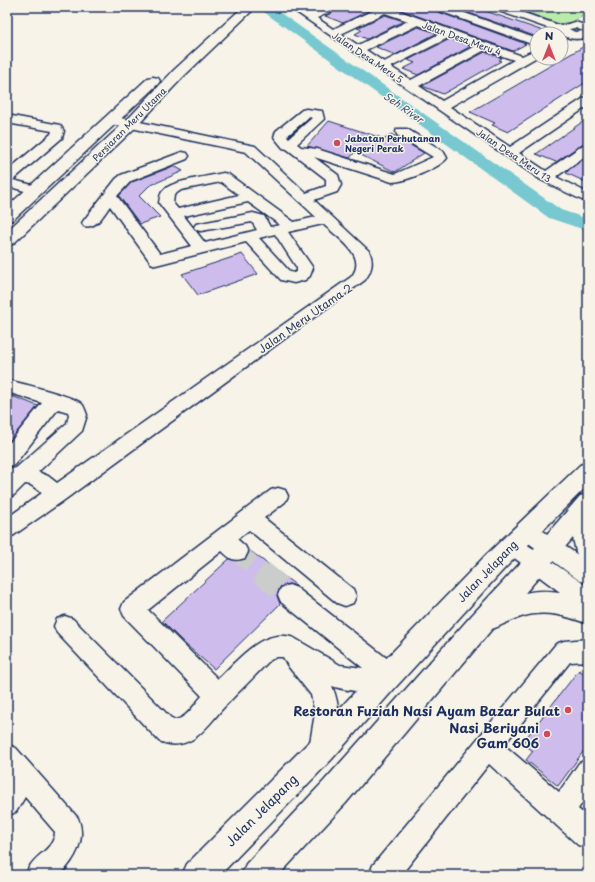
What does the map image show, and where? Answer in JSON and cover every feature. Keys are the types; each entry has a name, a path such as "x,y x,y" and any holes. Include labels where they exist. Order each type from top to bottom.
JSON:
{"main road":[{"name":"Persiaran Meru Utama","path":"7,216 111,120 172,71 244,7"},
{"name":"Persiaran Meru Utama","path":"7,240 132,123 172,71"},
{"name":"Jalan Jelapang","path":"198,871 322,749 387,677 519,538 588,471"},
{"path":"257,875 336,792 481,623 544,555 588,504"},
{"path":"588,512 584,535 588,552"},
{"path":"481,623 507,610 534,602 554,601 574,606 588,612"},
{"path":"387,677 416,698"}],"street":[{"name":"Jalan Desa Meru 5","path":"294,7 442,106"},
{"path":"309,17 333,7"},
{"path":"438,7 529,40"},
{"path":"499,7 551,26"},
{"path":"333,33 382,8"},
{"name":"Jalan Desa Meru 4","path":"382,8 523,60"},
{"path":"358,50 416,21"},
{"path":"569,32 587,30"},
{"path":"569,32 587,30"},
{"path":"383,67 450,33"},
{"path":"411,86 484,46"},
{"path":"442,106 529,57"},
{"path":"510,152 588,101"},
{"path":"292,147 319,116 314,113 306,113 317,104"},
{"name":"Jalan Desa Meru 13","path":"442,106 546,177 588,199"},
{"path":"7,119 56,128 58,131 57,135 7,178"},
{"name":"Jalan Meru Utama 2","path":"7,529 357,280 362,273 365,262 364,255 361,251 250,149 132,123 111,120"},
{"path":"292,147 392,178 397,178 437,161 440,158 438,154 402,132"},
{"path":"292,147 342,186 342,190 339,192 307,200"},
{"path":"546,177 588,148"},
{"path":"89,223 126,178 182,156"},
{"path":"200,248 166,203 167,195 173,189 186,191 222,176 250,197 278,229 305,268 302,276 290,282 249,236"},
{"path":"7,182 35,190"},
{"path":"110,196 160,266 200,248 327,219"},
{"path":"175,214 250,197"},
{"path":"201,228 253,216 278,229"},
{"path":"7,386 55,400 75,408 78,415 75,426 14,476 7,489"},
{"path":"7,460 55,400"},
{"path":"14,476 36,478 41,480 56,495"},
{"path":"218,696 132,609 230,545 249,518 278,496"},
{"path":"249,518 345,596"},
{"path":"519,538 544,555 588,574"},
{"path":"544,555 588,600"},
{"path":"289,595 387,677"},
{"path":"65,626 168,732 181,732 193,725 218,696 261,653 274,647 286,646 336,676 356,679 387,677"},
{"path":"286,646 322,690 327,713 322,749"},
{"path":"383,875 564,652 588,650"},
{"path":"488,747 588,835"},
{"path":"7,803 15,766"},
{"path":"15,766 69,827 69,839 65,849 40,875"},
{"path":"561,811 588,772"}],"green space":[{"path":"512,7 588,7 588,13 572,22 559,24"}],"building":[{"path":"339,7 372,7 373,9 343,23 325,16 338,10"},
{"path":"393,7 432,7 433,10 526,44 513,51"},
{"path":"452,7 474,7 529,26 529,34"},
{"path":"385,15 404,21 367,39 355,34 362,30 357,28"},
{"path":"418,27 437,33 395,55 376,47"},
{"path":"450,39 471,46 418,75 403,69 415,63 408,60"},
{"path":"588,44 588,81 508,132 492,125 495,123 470,112 550,66 569,66 569,55"},
{"path":"485,52 502,58 499,60 501,61 443,94 422,86"},
{"path":"588,118 588,143 582,144 556,162 536,154"},
{"path":"329,121 385,139 391,134 424,153 395,172 355,152 350,158 307,146"},
{"path":"588,156 588,183 566,173 570,169"},
{"path":"174,166 183,171 149,186 139,196 160,217 140,224 119,196 132,182"},
{"path":"242,254 258,274 198,295 182,274"},
{"path":"7,394 38,406 7,444"},
{"path":"249,550 297,586 288,584 280,587 277,596 280,604 214,669 185,644 162,621 229,559 238,561 245,559 249,553"},
{"path":"579,670 588,677 588,745 558,786 526,760 533,751 522,743"}],"waterway":[{"name":"Seh River","path":"263,7 555,214 588,225"}],"tunnel":[{"path":"237,552 262,573"},
{"path":"261,572 289,595"}],"place":[{"name":"Jabatan Perhutanan Negeri Perak","path":"337,143"},
{"name":"Restoran Fuziah Nasi Ayam Bazar Bulat","path":"568,710"},
{"name":"Nasi Beriyani Gam 606","path":"547,734"}]}
